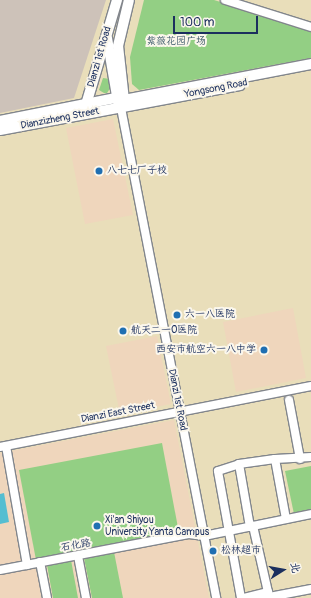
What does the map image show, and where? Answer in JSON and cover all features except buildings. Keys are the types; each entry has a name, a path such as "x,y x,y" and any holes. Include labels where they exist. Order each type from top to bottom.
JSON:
{"main road":[{"name":"Dianzi 1st Road","path":"85,109 117,0"},
{"name":"Dianzi 1st Road","path":"120,102 118,46 130,0"},
{"path":"106,34 120,102"},
{"name":"Yongsong Road","path":"120,102 311,64"},
{"name":"Yongsong Road","path":"120,102 311,71"},
{"name":"Dianzizheng Street","path":"0,130 120,102"},
{"name":"Dianzizheng Street","path":"0,122 85,109"}],"street":[{"path":"225,0 311,27"},
{"name":"Dianzi 1st Road","path":"120,102 216,598"},
{"name":"Dianzi East Street","path":"3,446 311,386"},
{"path":"289,400 300,459"},
{"path":"3,446 27,565"},
{"path":"241,598 230,530 218,471 239,464 275,459 300,459 311,457"},
{"path":"275,459 286,519"},
{"path":"239,464 268,592 244,598"},
{"name":"石化路","path":"0,570 189,534 204,536 311,514"},
{"path":"78,556 86,598"},
{"path":"40,562 47,598"},
{"path":"264,598 311,589"}],"shaded area":[{"path":"0,0 106,0 74,98 0,113"},
{"name":"八七七厂子校","path":"113,119 133,215 85,224 66,128"},
{"name":"西安市航空六一八中学","path":"293,308 306,378 236,392 223,322"},
{"path":"157,336 171,404 120,414 106,346"},
{"name":"Xi'an Shiyou University Yanta Campus","path":"174,420 209,598 0,598 0,453"}],"green space":[{"name":"紫薇花园广场","path":"144,0 214,0 311,30 311,58 139,90 132,84 130,57"},
{"path":"103,78 110,79 111,87 107,93 99,90"},
{"path":"162,443 179,533 36,560 19,470"},
{"path":"311,466 311,511 294,514 285,471"},
{"path":"114,552 123,598 92,598 84,558"},
{"path":"71,560 78,598 53,598 47,565"}],"water":[{"path":"4,493 9,522 0,524 0,494"}],"place":[{"name":"八七七厂子校","path":"99,171"},
{"name":"六一八医院","path":"177,315"},
{"name":"航天二一O医院","path":"123,331"},
{"name":"西安市航空六一八中学","path":"264,350"},
{"name":"Xi'an Shiyou University Yanta Campus","path":"97,526"},
{"name":"松林超市","path":"213,551"}]}
